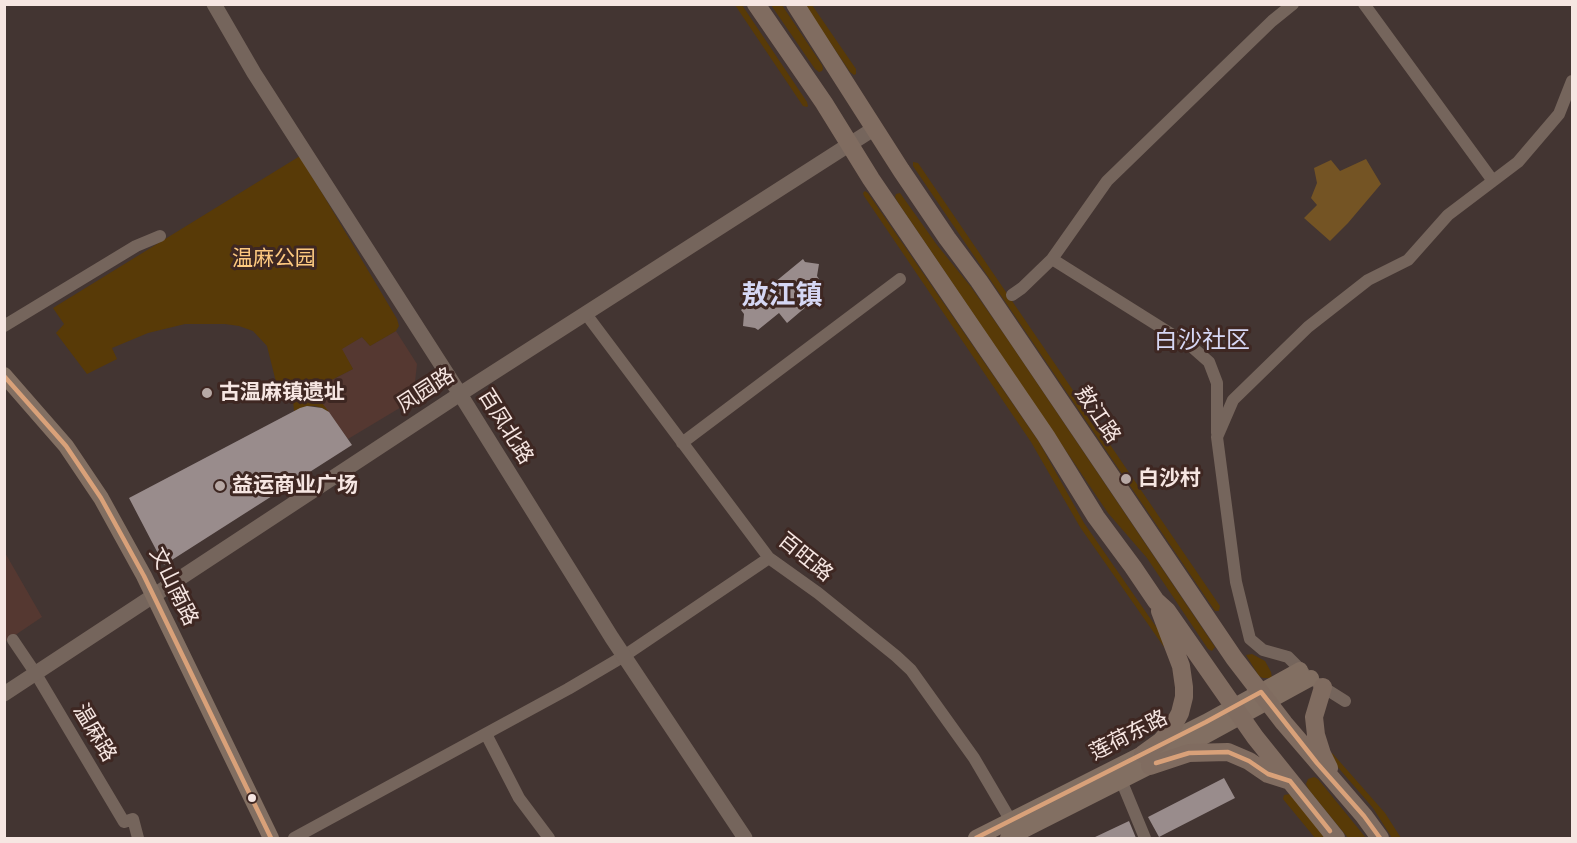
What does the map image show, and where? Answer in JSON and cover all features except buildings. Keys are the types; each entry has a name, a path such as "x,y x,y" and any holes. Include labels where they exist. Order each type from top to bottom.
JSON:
{"main road":[{"path":"756,4 813,86 882,195 1046,436 1096,517 1156,601 1181,666 1184,697 1180,713 1172,728 1146,760"},
{"name":"敖江路","path":"795,4 946,238 979,281 1234,658 1380,838"},
{"path":"813,86 838,70"},
{"path":"882,195 906,178"},
{"name":"文山南路","path":"4,375 44,419 89,478 109,512 144,576 271,838"},
{"path":"1156,601 1167,610 1255,737 1336,838"},
{"path":"1311,678 1316,735 1322,754 1340,788"},
{"name":"莲荷东路","path":"976,838 1146,760 1264,697 1311,678"},
{"path":"1146,760 1189,753 1228,752 1250,761 1268,774 1290,782"},
{"name":"莲荷东路","path":"1008,838 1121,780 1146,760"},
{"path":"1290,782 1317,763"}],"street":[{"name":"百凤北路","path":"214,4 254,73 460,394 624,656 745,838"},
{"path":"1012,295 1052,259 1107,180 1272,21 1293,4"},
{"path":"1364,4 1493,181"},
{"path":"1217,437 1233,400 1308,327 1368,280 1408,260 1448,216 1518,162 1559,114 1572,81"},
{"path":"1559,114 1572,114"},
{"name":"凤园路","path":"4,694 460,394 875,128"},
{"path":"4,326 136,246 160,236"},
{"path":"1052,259 1192,347 1209,362 1217,383 1217,437 1236,582 1250,639 1263,650 1288,657 1311,678 1345,701"},
{"path":"682,443 900,279"},
{"name":"百旺路","path":"585,314 769,558 826,600 911,670 974,759 1011,821"},
{"path":"294,838 568,689 624,656 769,558"},
{"name":"温麻路","path":"13,640 36,674 124,822 133,819 138,838"},
{"path":"486,734 519,798 549,838"},
{"path":"1121,780 1145,838"}],"shaded area":[{"path":"1366,159 1381,184 1330,241 1304,218 1317,205 1311,198 1317,183 1314,168 1331,160 1340,171"},
{"path":"396,331 417,364 413,400 348,439 312,390 353,369 341,349 362,337 370,346"},
{"path":"4,551 42,617 5,642 4,642"}],"green space":[{"path":"735,5 742,5 807,102 807,107 803,106"},
{"path":"771,5 782,5 822,65 822,71 815,69"},
{"path":"805,5 812,5 856,69 856,74 850,72"},
{"name":"温麻公园","path":"300,156 399,326 396,331 370,346 362,337 342,349 353,369 312,390 329,412 315,406 307,406 294,411 293,400 276,382 267,346 253,331 239,326 185,324 148,333 112,348 117,359 87,374 56,333 64,324 53,308"},
{"path":"913,162 918,163 1220,606 1219,611 1215,611 913,166"},
{"path":"865,191 1039,442 1084,523 1168,644 1164,647 1080,527 1031,442 864,196"},
{"path":"900,193 1008,340 1215,647 1212,651 1208,649 1147,558 1108,513 897,201 896,194"},
{"path":"1252,654 1265,661 1272,678 1259,676 1246,655"},
{"path":"1330,752 1385,813 1401,838 1392,838 1373,808 1329,757"},
{"path":"1314,777 1366,838 1348,838 1309,790 1306,784 1308,779"},
{"path":"1290,794 1326,838 1315,838 1283,799 1284,795"}],"transit line":[{"path":"4,376 66,446 101,498 144,576 271,838"},
{"path":"976,838 1261,692 1380,838"},
{"path":"1156,763 1189,753 1228,752 1249,761 1268,774 1290,781 1330,831"}],"place":[{"name":"古温麻镇遗址","path":"207,393"},
{"name":"白沙村","path":"1126,479"},
{"name":"益运商业广场","path":"220,486"}],"district":[{"name":"敖江镇","path":"782,297"},
{"name":"白沙社区","path":"1202,341"}]}
